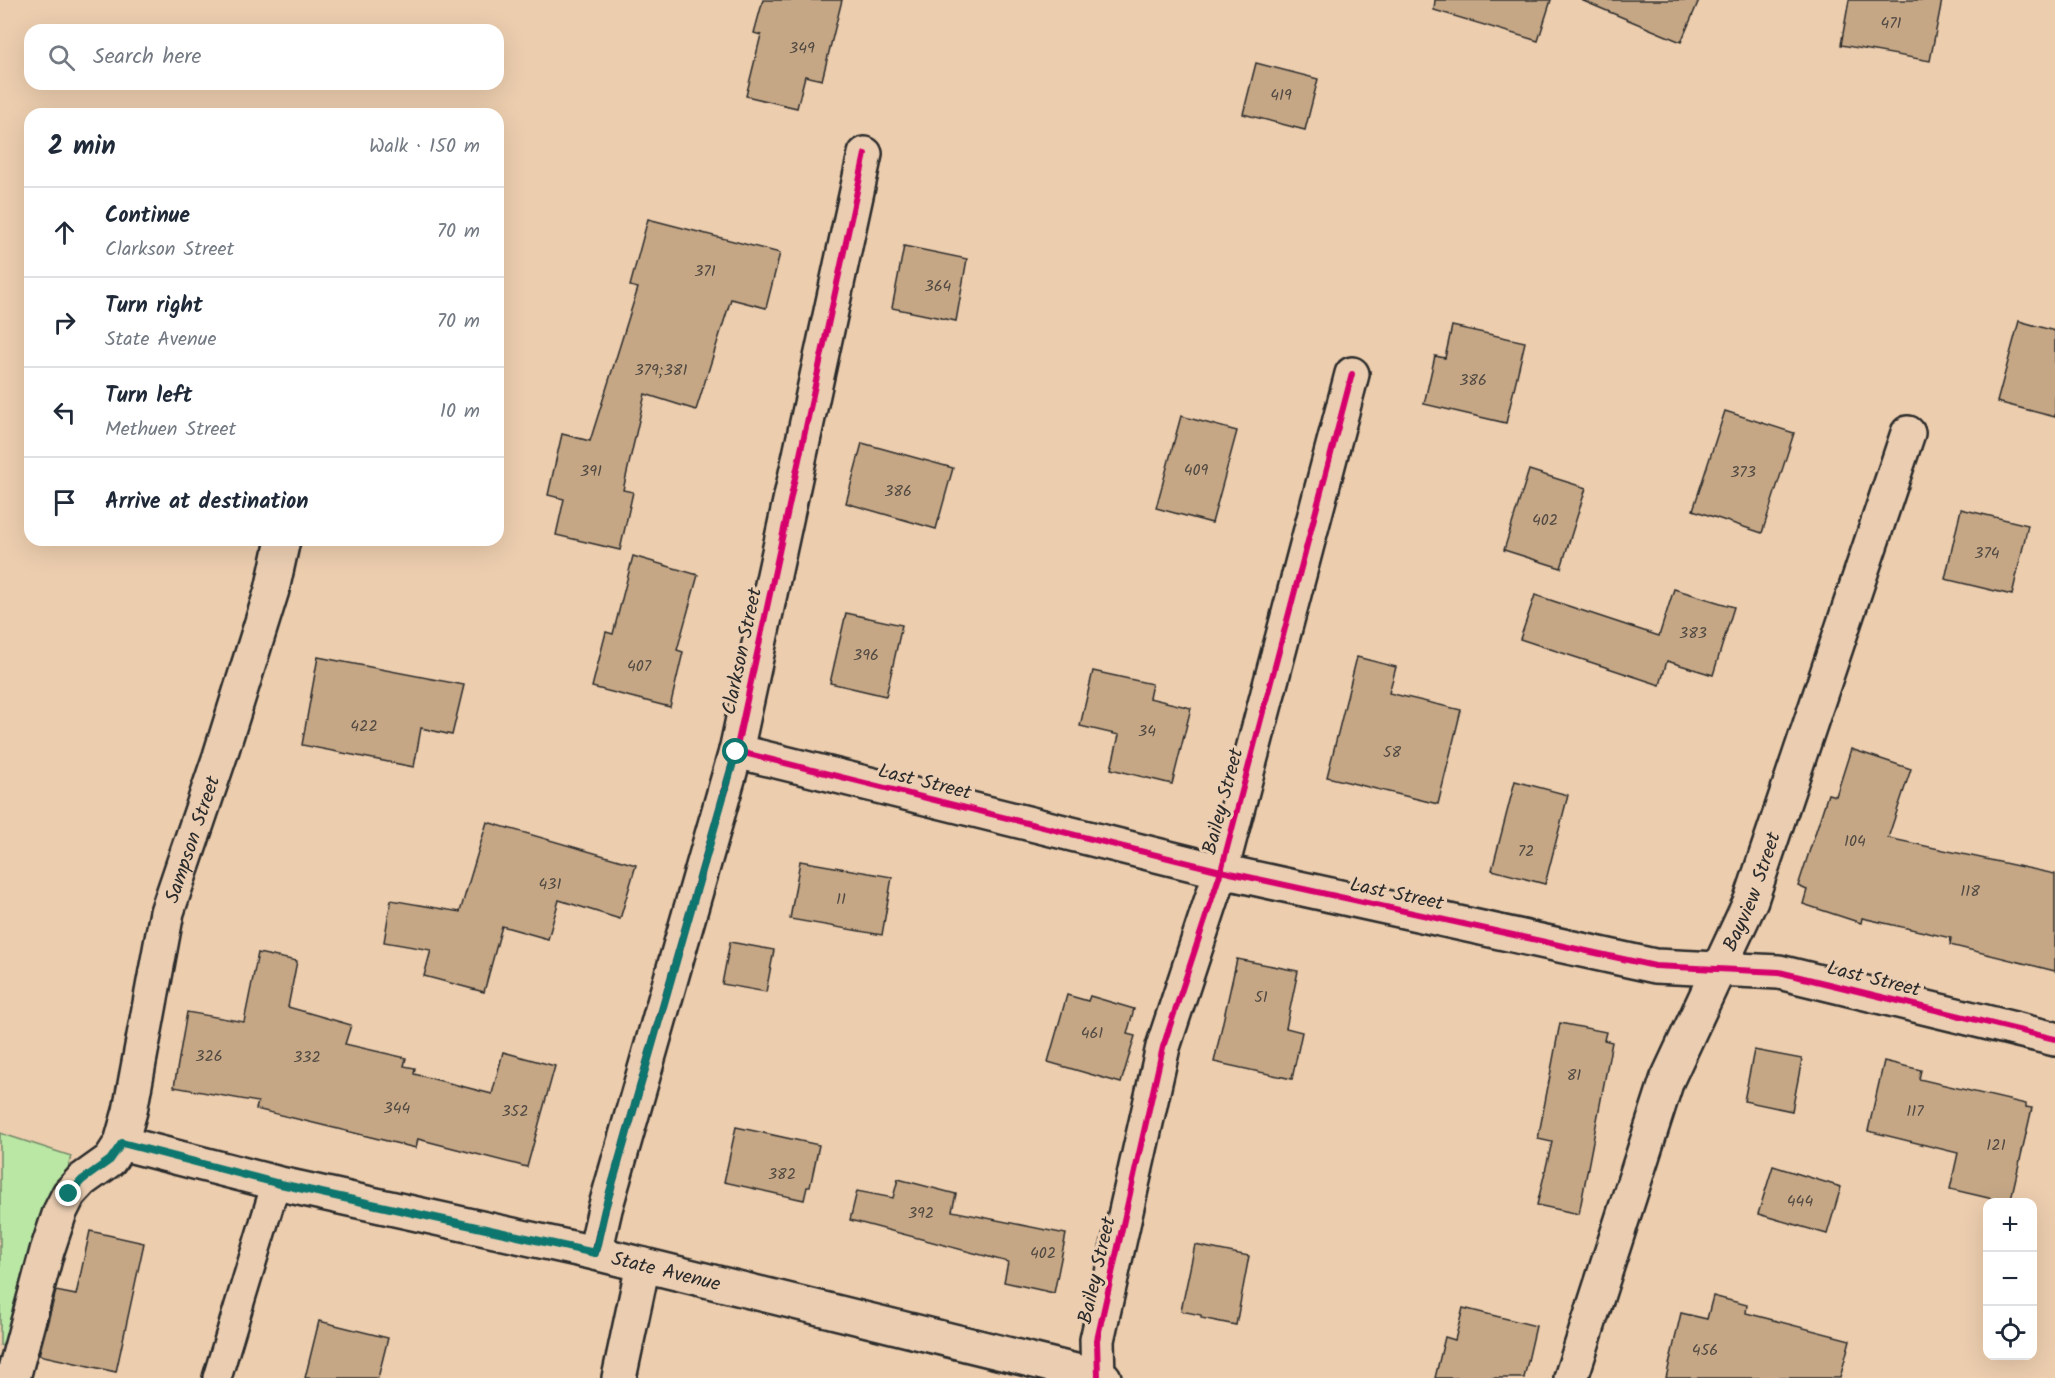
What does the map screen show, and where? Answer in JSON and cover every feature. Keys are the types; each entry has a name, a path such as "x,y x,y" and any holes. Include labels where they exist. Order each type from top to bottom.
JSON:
{"street":[{"name":"Clarkson Street","path":"595,1253 605,1209 736,752 865,154"},
{"name":"Bailey Street","path":"1100,1378 1097,1340 1163,1047 1221,871 1352,374"},
{"name":"Bayview Street","path":"1571,1378 1667,1080 1751,900 1908,433"},
{"name":"Sampson Street","path":"122,1143 167,912 220,756 272,590 282,546"},
{"name":"Last Street","path":"736,752 1221,871 1655,966 1779,972 2055,1039"},
{"name":"State Avenue","path":"122,1143 276,1183 595,1253 1100,1378"},
{"path":"13,1378 47,1251 60,1212 69,1194 82,1180 110,1160 122,1143"},
{"path":"619,1378 643,1265"}],"lane":[{"path":"217,1378 276,1183"}],"green space":[{"path":"0,1133 71,1156 59,1206 5,1347 0,1345"}],"building":[{"path":"763,0 842,0 822,80 805,76 797,108 746,96 761,35 754,33"},
{"path":"1435,0 1551,0 1538,41 1434,10"},
{"path":"1581,0 1699,0 1681,42"},
{"path":"1849,0 1942,0 1930,61 1841,45"},
{"path":"1256,63 1318,79 1305,130 1243,114"},
{"path":"648,219 780,253 766,308 731,299 696,410 645,394 623,490 633,492 620,550 556,535 564,499 548,495 562,434 590,441 638,288 630,286"},
{"path":"904,246 967,259 956,321 892,308"},
{"path":"2019,321 2055,331 2055,417 1997,402"},
{"path":"1452,326 1525,342 1506,423 1424,404 1435,356 1445,358"},
{"path":"1725,411 1794,433 1762,533 1693,510"},
{"path":"1181,416 1237,431 1212,523 1156,508"},
{"path":"862,443 953,468 936,529 846,503"},
{"path":"1529,470 1586,488 1561,568 1504,550"},
{"path":"1961,509 2028,525 2012,595 1945,579"},
{"path":"633,556 698,575 677,650 683,652 670,707 592,687 606,632 613,634"},
{"path":"1674,589 1734,607 1713,675 1667,661 1660,685 1520,639 1535,595 1659,636"},
{"path":"846,613 902,625 886,696 830,683"},
{"path":"318,657 464,685 452,735 421,728 414,767 302,745"},
{"path":"1357,657 1396,667 1389,693 1461,710 1438,804 1327,777"},
{"path":"1093,671 1152,684 1149,698 1191,708 1172,784 1111,769 1119,735 1080,726"},
{"path":"1851,749 1911,769 1888,838 2055,874 2055,971 1950,945 1951,938 1862,918 1861,923 1803,904 1807,890 1798,886 1828,794 1836,796"},
{"path":"1515,781 1568,795 1545,884 1492,870"},
{"path":"487,822 636,865 620,919 559,900 548,939 502,926 484,992 424,976 431,950 384,942 391,900 460,912"},
{"path":"800,861 892,877 882,935 790,919"},
{"path":"730,942 774,950 766,992 722,984"},
{"path":"258,953 297,961 288,1007 351,1025 345,1044 406,1058 404,1066 415,1068 414,1074 492,1094 503,1052 555,1066 527,1167 418,1139 416,1148 256,1109 258,1102 174,1087 187,1012 244,1022"},
{"path":"1237,959 1298,971 1286,1028 1302,1032 1292,1079 1214,1062"},
{"path":"1067,995 1088,1001 1090,996 1134,1009 1127,1034 1135,1036 1121,1083 1048,1062"},
{"path":"1560,1023 1606,1032 1604,1040 1612,1042 1579,1214 1537,1205 1552,1142 1538,1139"},
{"path":"1754,1050 1802,1059 1792,1111 1744,1101"},
{"path":"1884,1061 1921,1070 1919,1079 2026,1104 2026,1107 2032,1108 2011,1198 1989,1198 1950,1189 1958,1153 1868,1131"},
{"path":"736,1127 819,1145 810,1187 807,1187 804,1200 724,1182"},
{"path":"1773,1166 1841,1187 1827,1234 1758,1214"},
{"path":"898,1179 956,1194 952,1211 1066,1234 1054,1293 1004,1282 1008,1262 850,1220 857,1191 893,1198"},
{"path":"90,1231 144,1243 116,1372 39,1355 56,1291 76,1295"},
{"path":"1195,1245 1249,1256 1236,1325 1201,1318 1201,1315 1181,1311"},
{"path":"1713,1296 1747,1305 1746,1313 1850,1340 1840,1378 1666,1378 1681,1313 1707,1319"},
{"path":"1463,1308 1536,1326 1524,1378 1435,1378 1445,1337 1455,1340"},
{"path":"319,1321 388,1338 378,1378 305,1378"}],"cycle path":[{"path":"595,1253 605,1209 736,751 865,154"},
{"path":"1098,1378 1097,1340 1163,1047 1221,871 1352,374"},
{"path":"736,751 1221,871 1655,966 1779,972 2055,1039"}],"route":[{"path":"69,1194 82,1180 110,1160 122,1143 276,1183 595,1253 605,1209 736,752"}]}
